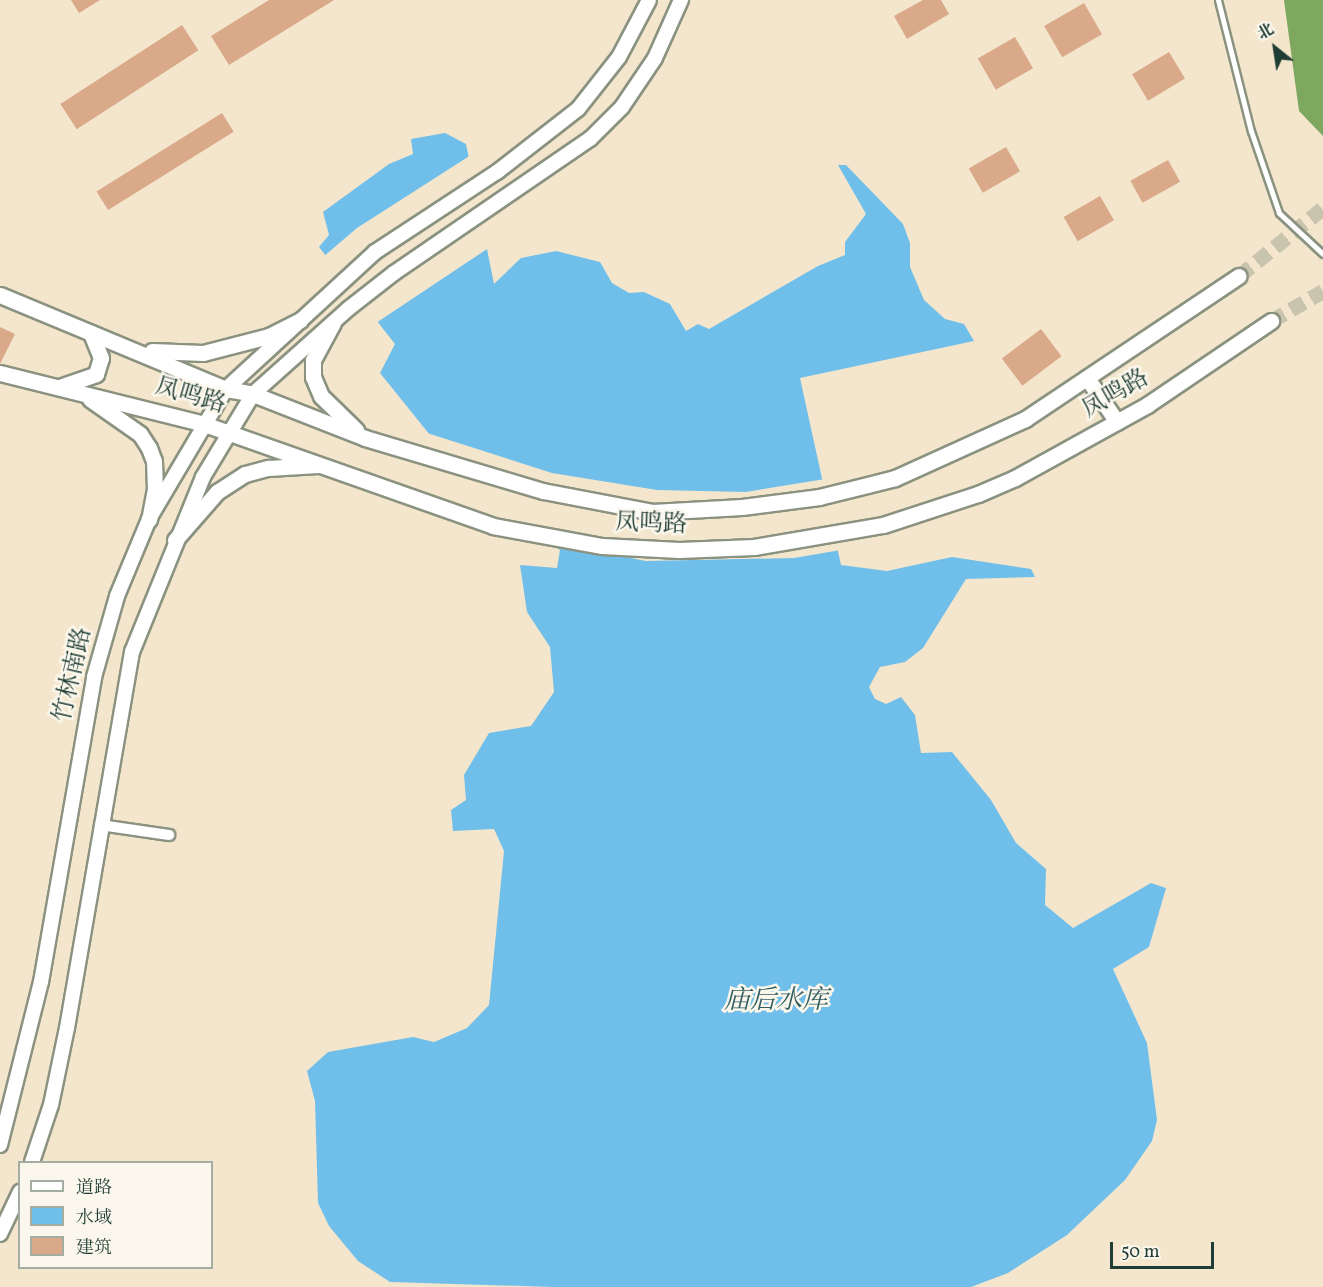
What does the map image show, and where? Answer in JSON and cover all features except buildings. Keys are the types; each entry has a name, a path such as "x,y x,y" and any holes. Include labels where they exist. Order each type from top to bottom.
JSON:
{"main road":[{"name":"凤鸣路","path":"0,295 137,350 226,389 253,394 365,438 393,444 543,492 652,512 742,507 819,497 895,478 1006,429 1087,378 1239,276"},
{"path":"137,350 202,353 269,336 300,320"},
{"name":"凤鸣路","path":"0,373 62,386 80,393 231,432 493,526 602,546 680,550 754,547 873,527 978,494 1015,478 1117,422 1271,321"},
{"path":"333,323 313,360 315,386 330,406 365,438"},
{"path":"62,386 96,374 100,358 91,333"},
{"path":"1087,378 1117,422"},
{"path":"80,393 140,434 149,448 154,461 155,489 149,519"},
{"path":"175,540 217,492 245,474 268,468 325,464"}],"street":[{"name":"竹林南路","path":"0,1145 41,982 94,677 117,596 149,519 226,389 339,283 407,228 552,133 601,81 619,57 649,0"},
{"path":"32,1161 51,1104 67,1028 100,825 132,652 175,540 203,477 253,394 348,309 394,273 590,139 622,107 655,58 681,0"},
{"path":"100,825 168,835"},
{"path":"0,1234 18,1196"}],"lane":[{"path":"1218,0 1251,131 1279,213 1323,254"}],"green space":[{"path":"1284,0 1323,0 1323,136 1299,111"}],"water":[{"name":"庙后水库","path":"445,133 466,144 494,284 521,258 556,251 600,262 612,283 629,293 644,292 670,304 686,331 698,324 709,329 818,266 845,255 845,242 866,214 838,165 846,165 903,224 910,243 910,267 924,300 945,319 964,324 974,341 800,378 841,565 887,571 952,557 1031,569 1035,577 966,579 923,648 905,662 880,667 869,687 875,699 886,704 901,697 915,715 921,753 952,752 991,800 1016,843 1046,869 1045,905 1073,928 1151,883 1166,888 1149,947 1113,969 1147,1043 1157,1120 1152,1141 1125,1180 1067,1235 1008,1273 971,1287 553,1287 390,1282 358,1261 329,1226 318,1203 315,1101 307,1071 328,1052 413,1037 434,1042 467,1028 489,1005 504,851 494,829 453,831 451,810 466,800 464,775 489,733 531,726 554,692 550,647 527,612 520,565 557,568 560,550 471,486 380,373 395,344 319,247 329,235 323,212 389,164 413,154 411,139"}],"pier":[{"path":"471,155 490,247 376,323 323,257 357,228"},
{"path":"424,432 552,473 657,490 746,492 825,479 841,550 794,558 646,561 541,540 469,488"}],"tunnel":[{"path":"1239,276 1323,208"},
{"path":"1271,321 1323,291"}]}
